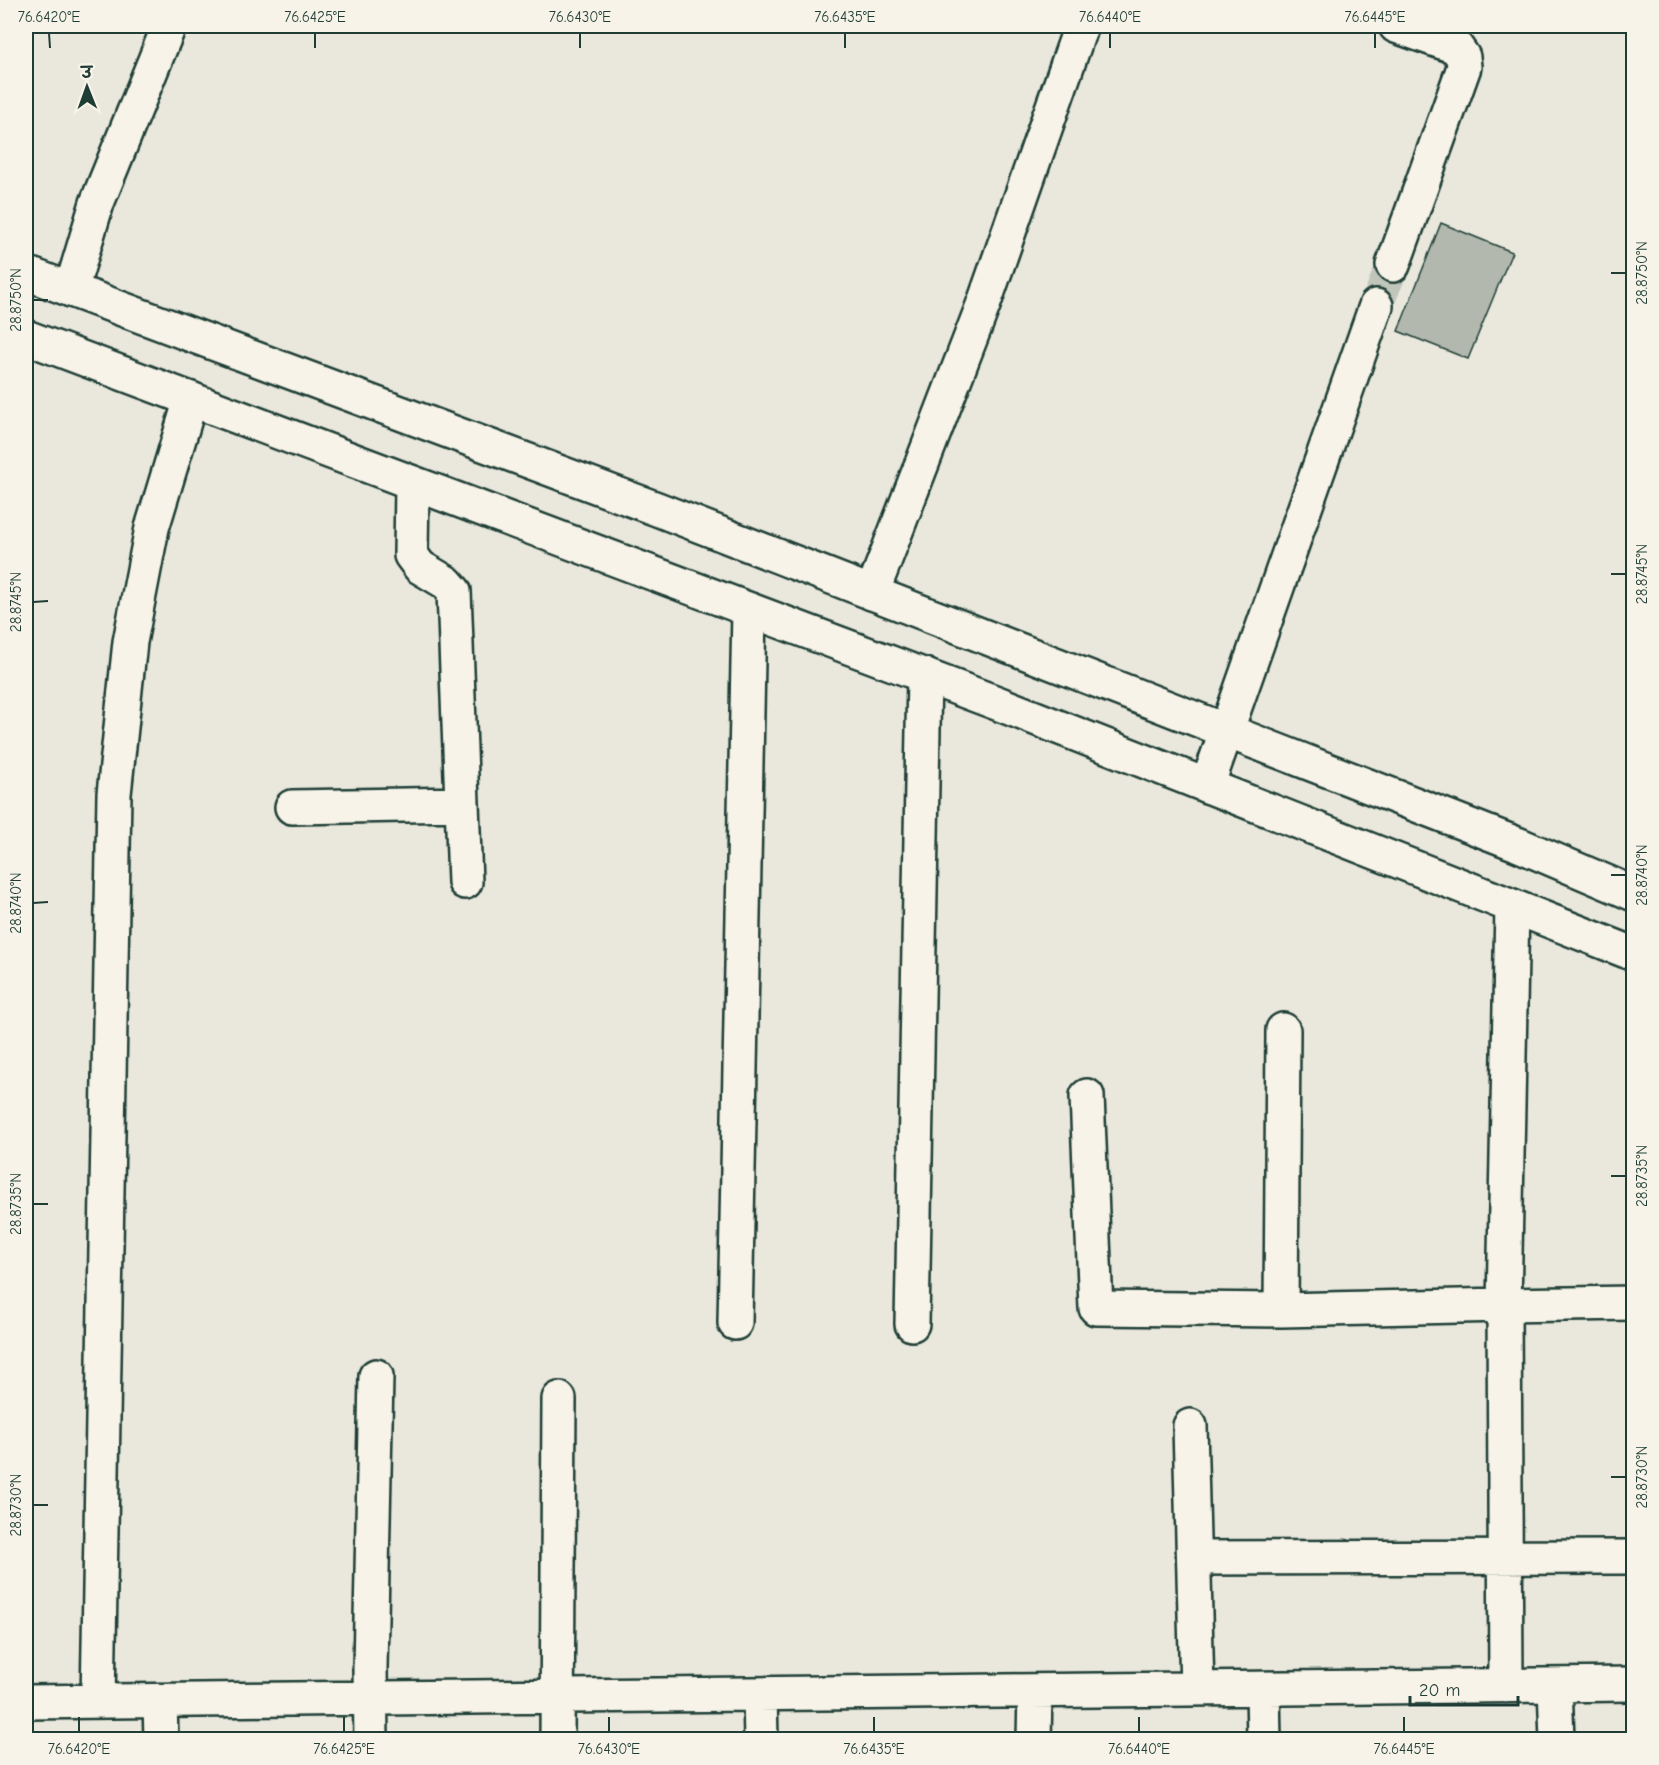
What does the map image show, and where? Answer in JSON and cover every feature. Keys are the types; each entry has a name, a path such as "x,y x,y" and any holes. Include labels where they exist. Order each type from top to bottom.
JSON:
{"street":[{"path":"71,290 97,203 169,26"},
{"path":"872,593 984,303 1081,26"},
{"path":"1393,265 1464,67 1463,57 1456,47 1396,26"},
{"path":"26,273 657,509 1517,844 1634,894"},
{"path":"1207,786 1376,306"},
{"path":"26,337 924,675 1634,954"},
{"path":"98,1701 114,794 130,642 150,539 190,399"},
{"path":"412,483 411,555 420,567 447,583 454,591 465,882"},
{"path":"735,1323 749,610"},
{"path":"912,1324 924,675"},
{"path":"292,807 462,804"},
{"path":"1506,1686 1504,1305 1512,906"},
{"path":"1281,1310 1283,1030"},
{"path":"1087,1096 1096,1308 1281,1310 1634,1303"},
{"path":"371,1740 376,1376"},
{"path":"557,1740 560,1399"},
{"path":"1190,1426 1197,1689"},
{"path":"1194,1558 1634,1557"},
{"path":"26,1702 1634,1684"},
{"path":"1555,1686 1557,1740"},
{"path":"1263,1689 1264,1740"},
{"path":"1034,1740 1035,1692"},
{"path":"760,1695 761,1740"},
{"path":"160,1701 161,1740"}],"building":[{"path":"1441,223 1512,252 1468,359 1398,331"}],"tunnel":[{"path":"1376,306 1393,265"}]}
